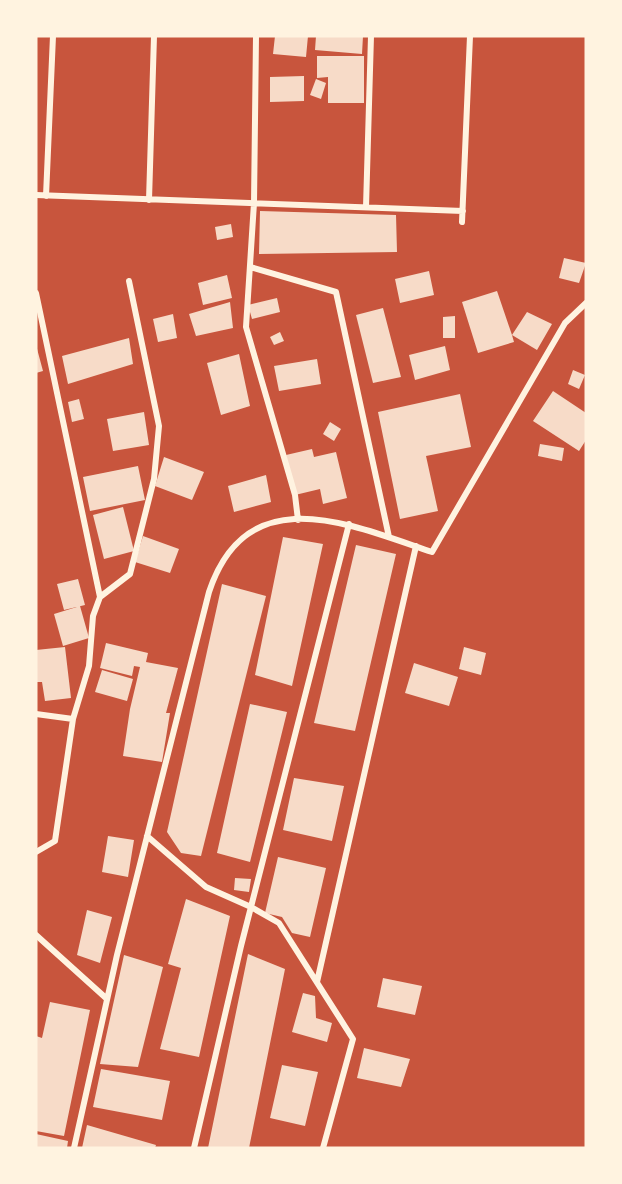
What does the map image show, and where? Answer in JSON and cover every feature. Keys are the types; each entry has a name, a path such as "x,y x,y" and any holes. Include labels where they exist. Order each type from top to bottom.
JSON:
{"street":[{"path":"46,196 53,36"},
{"path":"149,200 154,36"},
{"path":"256,36 254,204 246,327 294,495 298,520"},
{"path":"366,207 371,36"},
{"path":"462,222 470,36"},
{"path":"36,195 463,211"},
{"path":"250,267 336,292 389,537"},
{"path":"99,597 130,574 154,479 159,426 129,281"},
{"path":"36,292 99,597 93,616 89,666 73,719 55,841 36,852"},
{"path":"74,1148 107,999 147,836 216,572 232,547 256,527 283,520 332,521 432,552 565,323 586,303"},
{"path":"194,1148 251,907 349,525"},
{"path":"317,982 416,546"},
{"path":"36,714 73,719"},
{"path":"147,836 206,887 251,907 279,923 353,1039 323,1148"},
{"path":"36,935 107,999"}],"building":[{"path":"275,36 308,36 306,57 273,54"},
{"path":"316,36 363,36 362,54 315,50"},
{"path":"317,56 364,56 364,103 328,103 328,77 317,78"},
{"path":"304,76 304,101 270,102 270,77"},
{"path":"316,79 326,83 321,99 310,95"},
{"path":"260,211 396,215 397,252 259,254"},
{"path":"231,224 233,237 217,240 215,227"},
{"path":"564,258 586,263 579,283 559,278"},
{"path":"429,271 434,295 400,303 395,279"},
{"path":"227,275 232,298 203,305 198,283"},
{"path":"497,291 514,342 478,353 462,302"},
{"path":"277,298 280,312 252,319 248,305"},
{"path":"230,302 233,328 196,336 189,314"},
{"path":"383,308 401,377 373,383 356,315"},
{"path":"527,312 552,324 537,350 512,335"},
{"path":"173,314 177,338 158,342 153,319"},
{"path":"455,316 455,338 443,338 443,317"},
{"path":"280,332 284,341 274,345 270,337"},
{"path":"129,338 133,364 68,384 62,356"},
{"path":"36,345 43,371 36,373"},
{"path":"445,346 450,370 415,380 409,355"},
{"path":"239,354 250,406 221,415 207,363"},
{"path":"317,359 321,384 279,391 274,366"},
{"path":"573,370 585,375 579,389 568,384"},
{"path":"553,391 586,413 586,440 579,451 533,421"},
{"path":"460,394 471,447 426,456 438,511 400,519 378,412"},
{"path":"79,399 84,419 72,422 68,402"},
{"path":"144,412 149,445 113,451 107,419"},
{"path":"330,422 341,429 334,441 323,434"},
{"path":"540,444 564,448 562,461 538,456"},
{"path":"312,449 314,457 336,452 347,498 323,504 320,489 295,495 286,455"},
{"path":"164,457 204,472 192,500 155,486"},
{"path":"138,466 145,500 90,511 83,477"},
{"path":"266,475 271,502 234,512 228,486"},
{"path":"123,507 134,551 104,559 93,515"},
{"path":"143,536 179,549 170,573 135,562"},
{"path":"283,537 323,544 292,686 255,675"},
{"path":"356,545 396,554 355,731 314,723"},
{"path":"78,579 85,605 64,610 57,584"},
{"path":"222,584 266,596 201,856 181,853 167,832"},
{"path":"80,606 89,638 63,646 54,614"},
{"path":"106,643 148,653 146,662 178,668 166,713 170,713 162,762 123,756 130,709 140,667 134,666 132,676 100,668"},
{"path":"65,647 71,698 45,701 42,682 36,682 36,650"},
{"path":"464,647 486,653 481,675 459,669"},
{"path":"414,663 458,677 449,706 405,693"},
{"path":"102,670 133,679 127,701 95,692"},
{"path":"250,704 287,712 250,862 217,853"},
{"path":"294,778 344,786 332,841 283,830"},
{"path":"108,836 134,840 128,877 102,872"},
{"path":"278,857 326,868 310,937 292,933 282,917 265,913"},
{"path":"235,878 251,879 249,892 234,890"},
{"path":"186,899 230,916 199,1057 160,1049 181,968 168,964"},
{"path":"87,910 112,917 100,963 77,955"},
{"path":"248,954 285,969 249,1148 208,1148"},
{"path":"124,955 163,967 138,1067 100,1064"},
{"path":"383,978 422,986 415,1015 377,1007"},
{"path":"303,993 315,996 316,1018 332,1023 327,1042 292,1032"},
{"path":"50,1002 90,1010 64,1136 36,1131 36,1036 42,1038"},
{"path":"364,1048 410,1059 401,1087 357,1078"},
{"path":"282,1065 318,1072 305,1126 270,1118"},
{"path":"101,1069 170,1081 162,1120 93,1107"},
{"path":"87,1125 156,1145 155,1148 82,1148"},
{"path":"36,1134 68,1141 67,1148 36,1148"}]}
